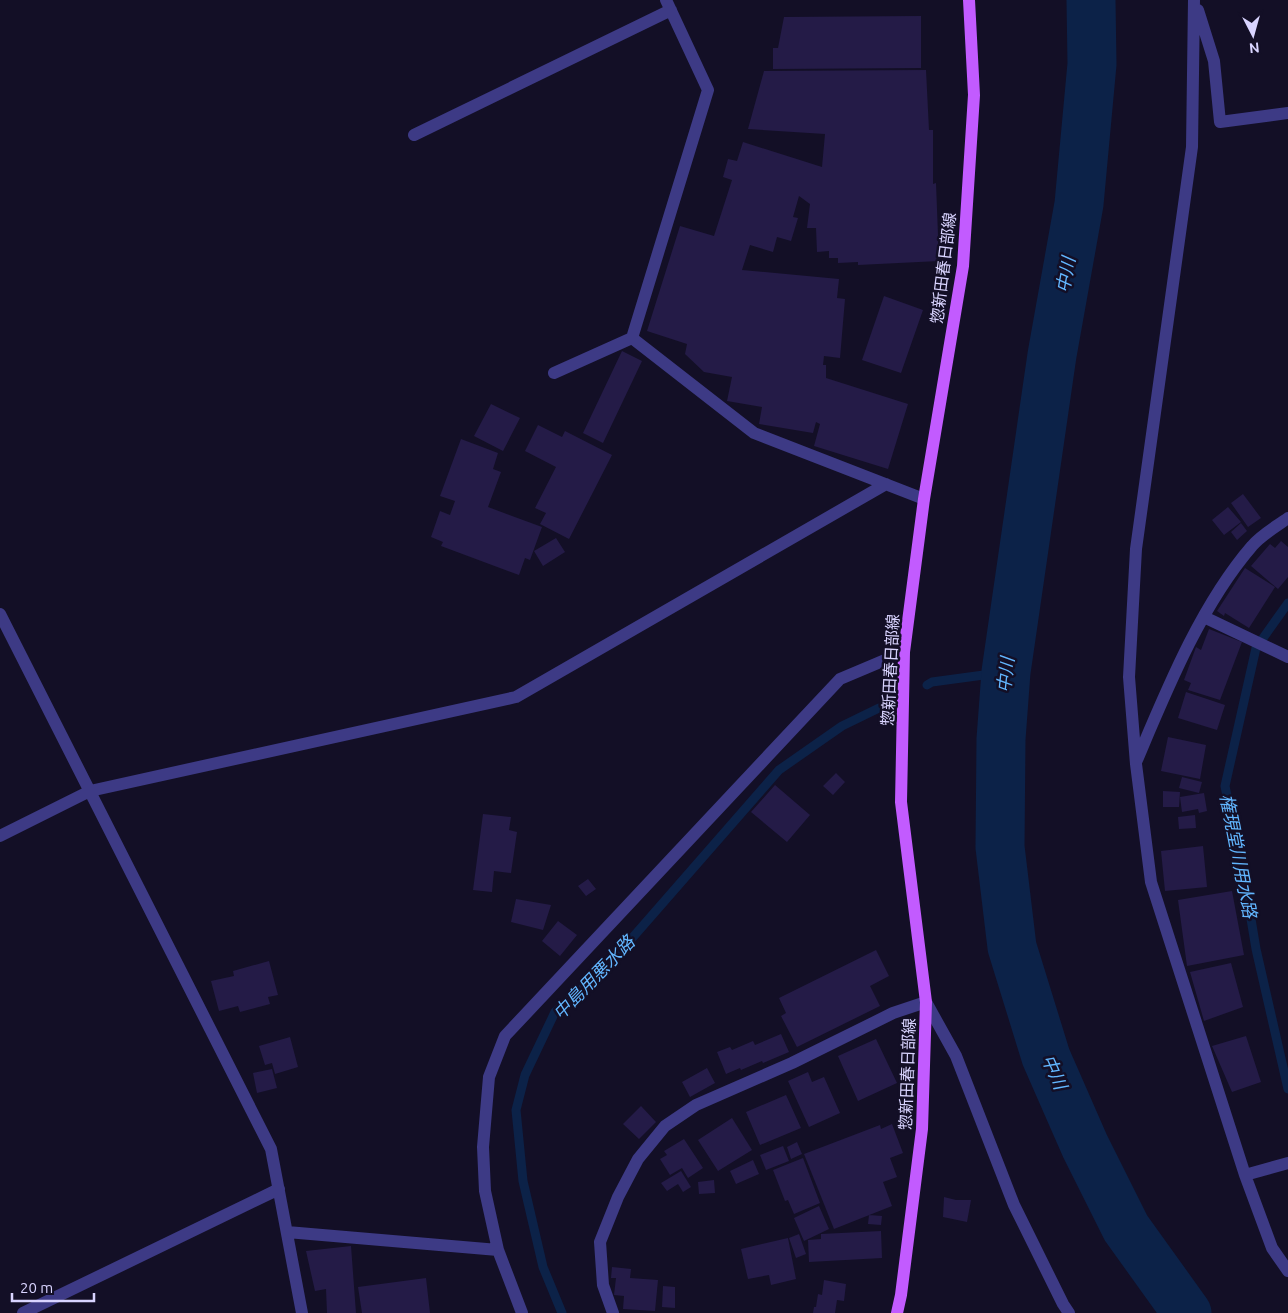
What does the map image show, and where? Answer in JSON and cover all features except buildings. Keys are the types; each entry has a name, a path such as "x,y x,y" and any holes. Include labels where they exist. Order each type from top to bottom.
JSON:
{"main road":[{"name":"惣新田春日部線","path":"897,1313 901,1295 922,1129 926,1002 902,802 904,652 924,499 962,266 974,95 969,0"}],"street":[{"path":"1194,0 1214,61 1220,122 1288,114"},
{"path":"1194,0 1192,147 1136,549 1129,677 1136,764 1151,882 1245,1175 1272,1248 1288,1270"},
{"path":"414,135 669,5 708,90 632,338 554,373"},
{"path":"632,338 754,433 924,499"},
{"path":"0,836 90,791 516,697 886,484"},
{"path":"1136,764 1164,696 1214,598 1253,544 1288,518"},
{"path":"0,614 271,1149 302,1313"},
{"path":"1204,617 1288,657"},
{"path":"522,1313 498,1250 485,1191 482,1147 489,1077 505,1036 840,679 904,652"},
{"path":"613,1313 603,1285 600,1242 618,1197 638,1159 665,1126 696,1105 792,1063 893,1013 926,1002 956,1056 1014,1205 1069,1313"},
{"path":"1245,1175 1288,1163"},
{"path":"23,1313 279,1189"},
{"path":"287,1232 498,1250"}],"waterway":[{"name":"中島用悪水路","path":"1091,0 1092,64 1079,204 1052,355 1006,672 1001,739 1000,847 1012,947 1046,1057 1085,1146 1126,1228 1187,1313"},
{"name":"権現堂川用水路","path":"1288,603 1256,648 1225,786 1256,949 1288,1089"},
{"name":"中島用悪水路","path":"927,685 932,682 1006,672"},
{"name":"中島用悪水路","path":"562,1313 543,1267 523,1181 516,1110 525,1075 555,1012 606,968 779,770 842,726 879,708"}],"water label":[{"name":"中川","path":"1066,275"},
{"name":"中川","path":"1006,675"},
{"name":"中川","path":"1054,1072"}]}
